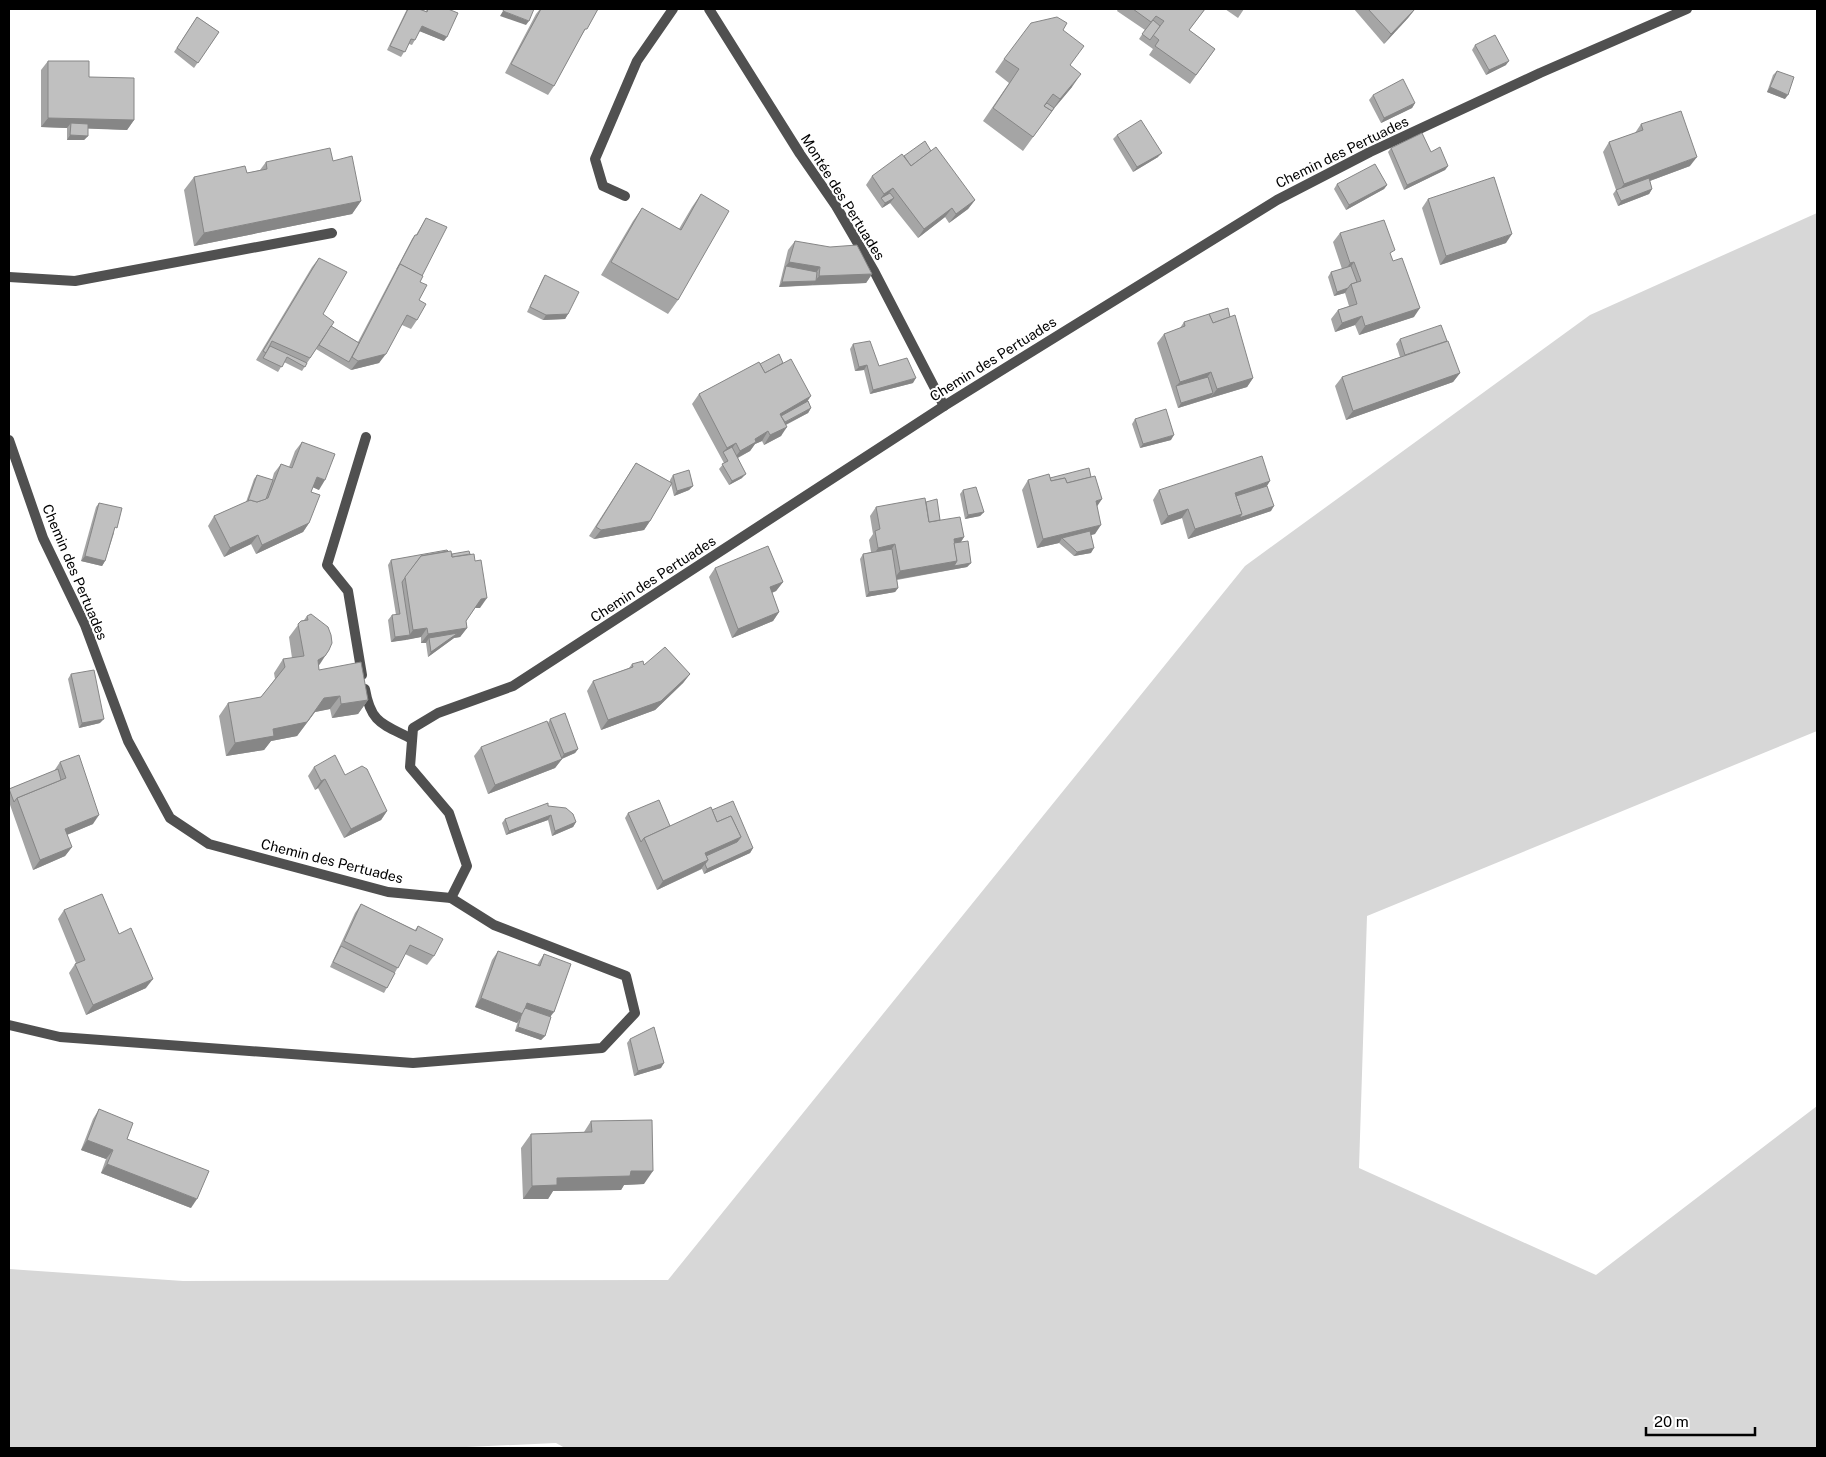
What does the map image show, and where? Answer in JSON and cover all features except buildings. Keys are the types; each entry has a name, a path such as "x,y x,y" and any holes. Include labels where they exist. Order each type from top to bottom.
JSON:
{"street":[{"path":"625,196 603,186 595,160 636,61 673,9"},
{"name":"Montée des Pertuades","path":"709,9 840,214 874,271 944,406"},
{"name":"Chemin des Pertuades","path":"412,739 413,728 438,713 513,686 944,406 1277,200 1370,152 1540,72 1687,9"},
{"path":"9,278 75,281 332,233"},
{"path":"9,1025 60,1037 413,1063 602,1048 635,1013 626,976 494,925 451,898 467,866 449,813 410,767 412,739 377,720 368,707 348,591 327,565 366,437"},
{"name":"Chemin des Pertuades","path":"9,440 43,538 85,625 128,741 170,818 209,844 388,892 451,898"}],"shaded area":[{"path":"1817,213 1817,731 1367,916 1359,1168 1596,1275 1817,1106 1817,1448 565,1448 556,1443 444,1448 9,1448 9,1269 183,1281 668,1280 1245,566 1590,315"}]}
